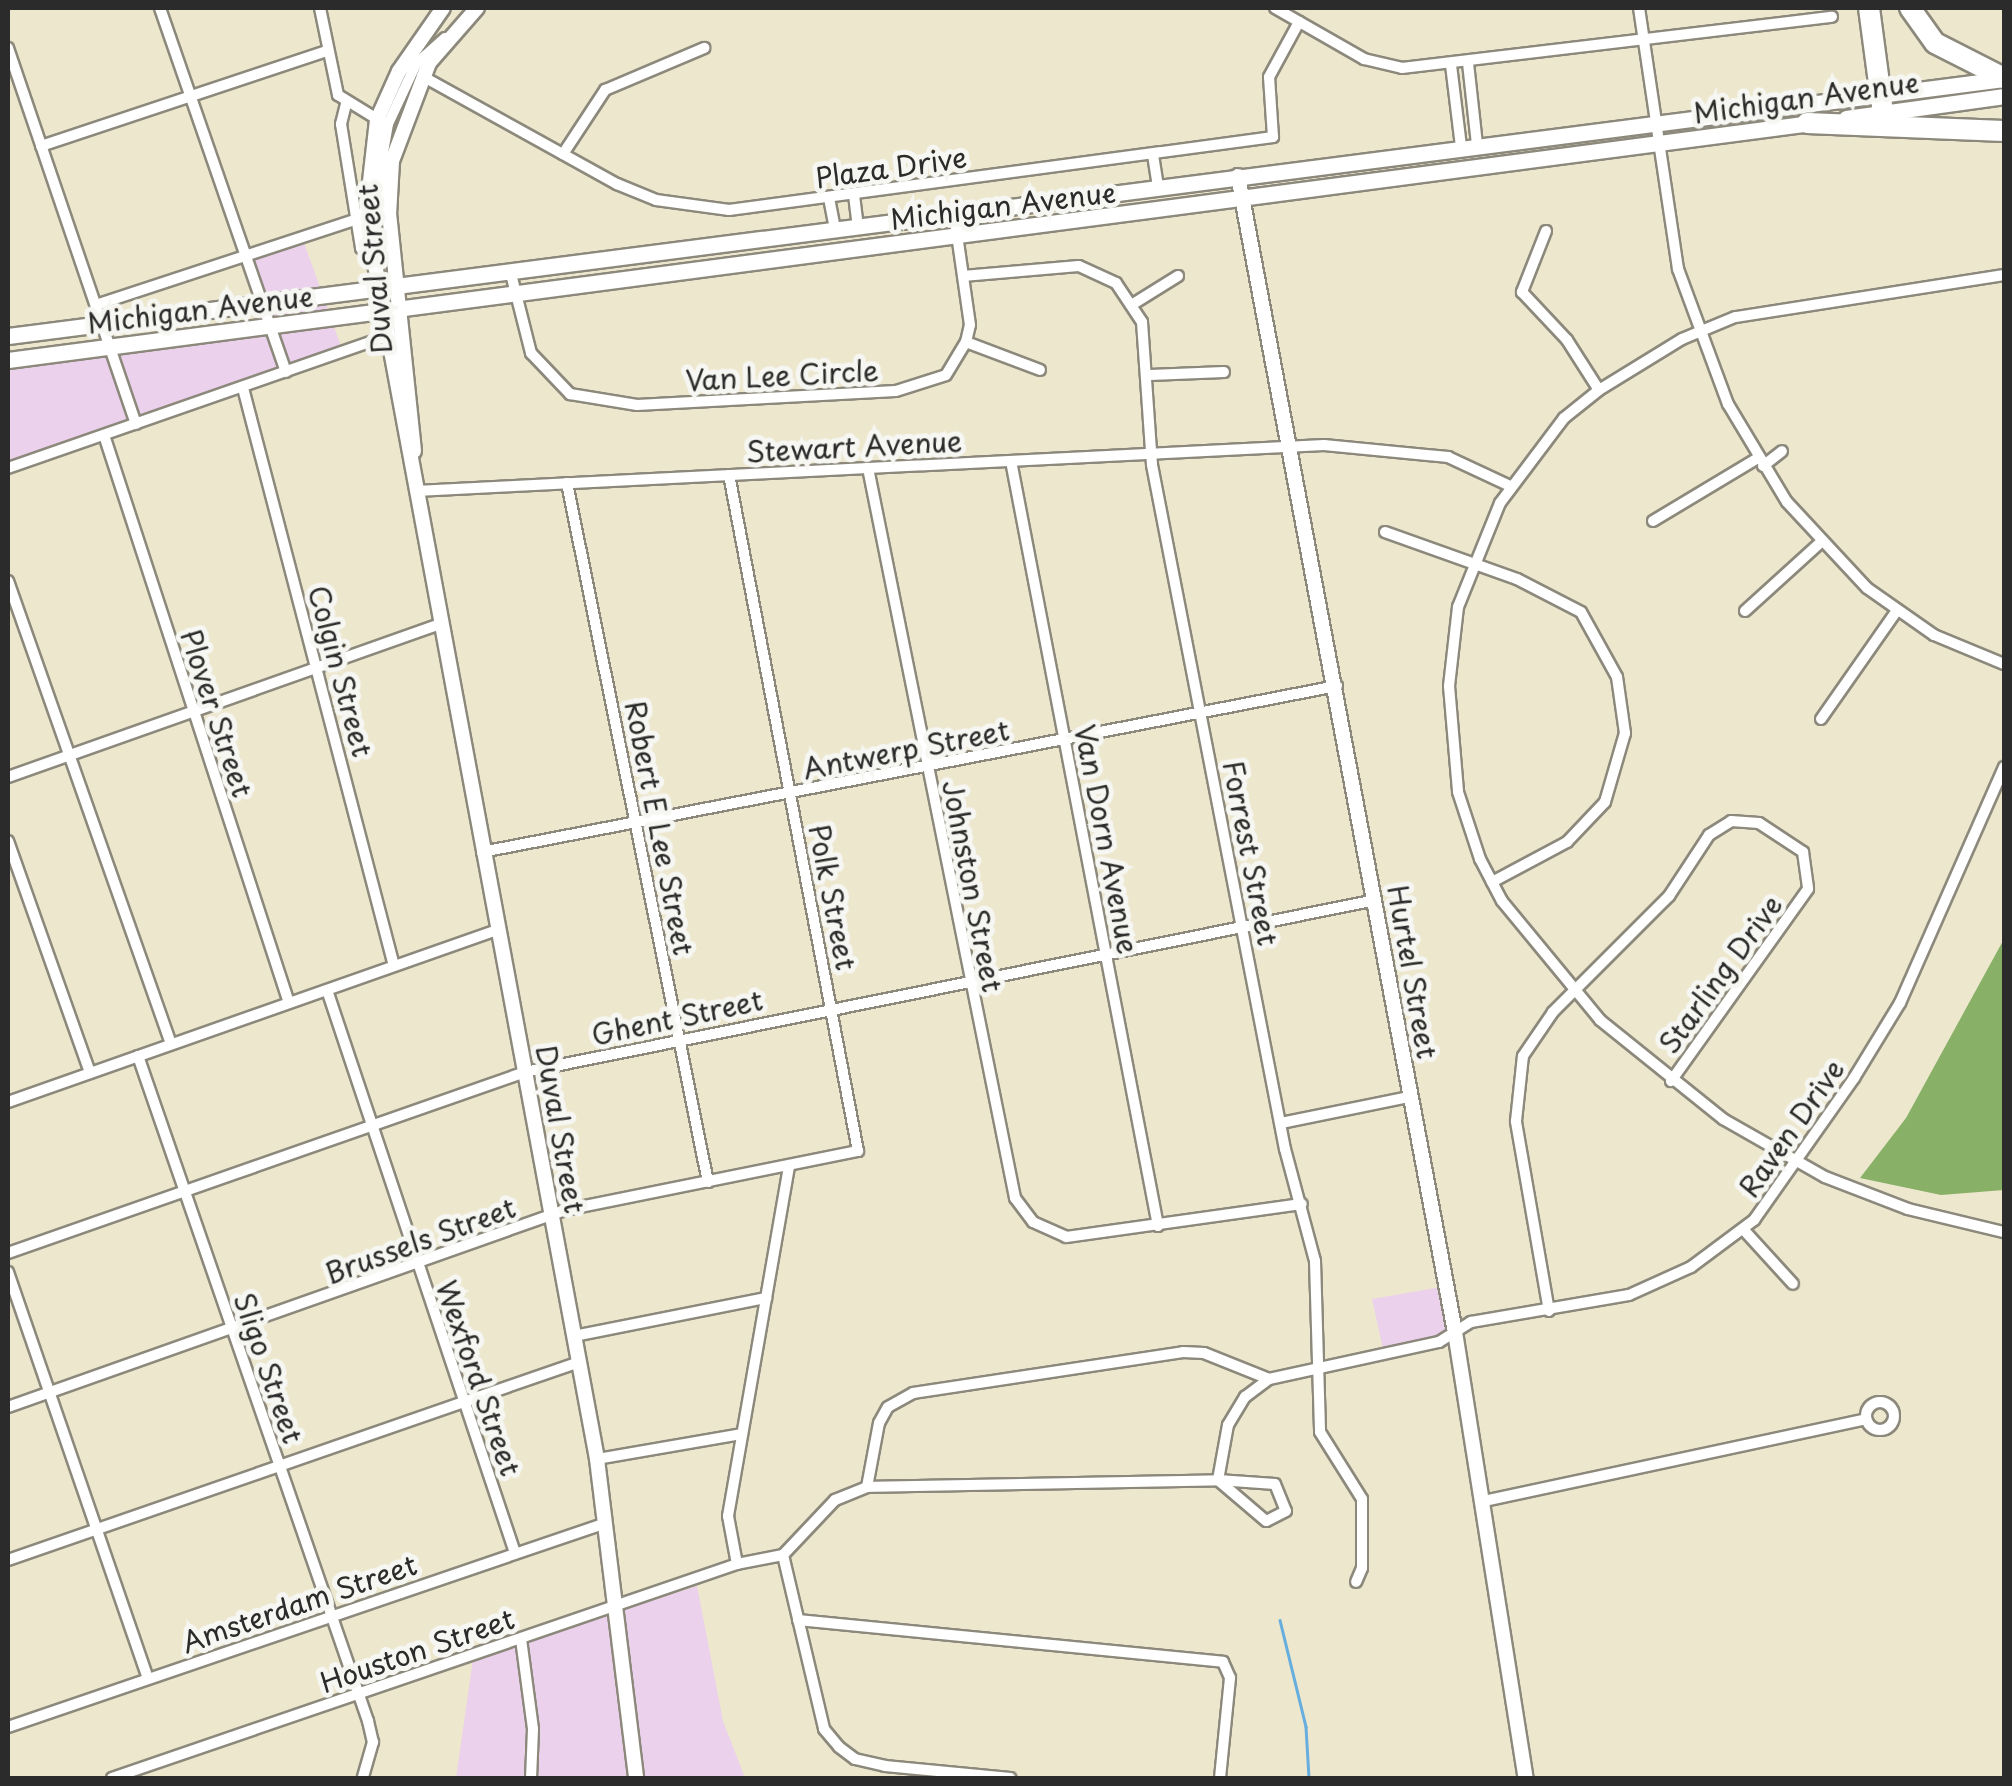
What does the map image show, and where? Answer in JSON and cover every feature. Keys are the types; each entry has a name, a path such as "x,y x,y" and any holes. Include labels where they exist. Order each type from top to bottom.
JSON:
{"highway":[{"path":"1869,8 1882,104"},
{"path":"1910,8 1935,43 2004,79"},
{"path":"1807,123 2004,131"}],"main road":[{"name":"Michigan Avenue","path":"8,360 1807,123 2004,79"},
{"name":"Michigan Avenue","path":"8,336 1654,122 2004,96"},
{"path":"206,311 207,333"}],"street":[{"path":"160,8 286,372"},
{"path":"320,8 333,83 346,104 382,122"},
{"name":"Duval Street","path":"443,8 408,56 382,122 366,177 372,251 597,1459 636,1778"},
{"name":"Duval Street","path":"416,492 389,215 392,161 422,76 448,37 477,8"},
{"path":"1639,8 1678,270 1697,332 1760,462 1821,542 1896,612 1970,654 2004,664"},
{"path":"1282,9 1364,59 1402,68 1832,17"},
{"name":"Plaza Drive","path":"422,76 617,184 679,205 729,210 1273,137 1269,76 1299,22"},
{"path":"389,215 380,169 382,122 416,64 448,37"},
{"path":"8,48 136,424"},
{"path":"563,154 605,90 704,48"},
{"path":"41,146 328,51"},
{"path":"1468,63 1469,146"},
{"path":"1451,65 1469,146"},
{"path":"346,104 341,124 361,248 372,251"},
{"path":"1153,154 1158,186"},
{"name":"Hurtel Street","path":"1238,176 1294,447 1456,1332 1526,1778"},
{"path":"854,195 858,226"},
{"path":"829,198 834,228"},
{"path":"954,214 963,276 966,342 1040,370"},
{"path":"96,305 357,219"},
{"path":"1546,231 1522,292 1550,318 1600,390"},
{"path":"963,276 1043,264 1079,266 1116,283 1133,304 1178,276"},
{"name":"Van Lee Circle","path":"510,270 531,353 554,383 570,394 618,405 896,391 946,375 966,342"},
{"path":"2004,274 1776,306 1697,332 1600,390 1564,418 1510,486 1474,563 1452,638 1451,737 1466,825 1492,882 1574,993 1671,1081 1799,1163 1908,1208 2004,1232"},
{"name":"Forrest Street","path":"1133,304 1150,375 1152,454 1201,713 1280,1123 1315,1261 1320,1432 1362,1498 1362,1568 1356,1582"},
{"path":"8,468 385,337"},
{"path":"1150,375 1224,372"},
{"name":"Colgin Street","path":"243,388 394,966"},
{"name":"Plover Street","path":"104,435 289,1003"},
{"name":"Stewart Avenue","path":"416,492 1376,446 1448,457 1510,486"},
{"path":"1653,521 1782,451"},
{"name":"Van Dorn Avenue","path":"1012,461 1158,1226"},
{"name":"Johnston Street","path":"868,468 1009,1182 1033,1222 1066,1237 1302,1204"},
{"name":"Polk Street","path":"729,475 857,1151"},
{"name":"Robert E Lee Street","path":"567,482 708,1182"},
{"path":"1385,532 1474,563 1581,612 1608,650 1625,733 1614,784 1589,822 1567,842 1492,882"},
{"path":"1746,611 1821,542"},
{"path":"8,581 171,1044"},
{"path":"1820,719 1896,612"},
{"path":"8,777 439,624"},
{"name":"Antwerp Street","path":"482,852 636,826 1337,686"},
{"name":"Raven Drive","path":"1456,1332 1471,1322 1550,1311 1655,1285 1743,1229 1799,1163 1900,1003 2004,767"},
{"name":"Starling Drive","path":"1550,1311 1515,1099 1531,1040 1669,896 1718,826 1759,822 1803,852 1808,889 1671,1081"},
{"path":"8,842 90,1073"},
{"name":"Ghent Street","path":"8,1253 526,1072 678,1038 1376,900"},
{"path":"8,1102 497,930"},
{"name":"Wexford Street","path":"327,990 514,1553"},
{"name":"Sligo Street","path":"138,1056 359,1694 373,1742 363,1778"},
{"path":"1280,1123 1410,1096"},
{"name":"Brussels Street","path":"8,1406 551,1217 857,1151"},
{"path":"737,1564 728,1516 789,1166"},
{"path":"1743,1229 1793,1284"},
{"path":"8,1272 148,1678"},
{"path":"574,1336 766,1298"},
{"path":"1218,1480 1228,1424 1245,1397 1269,1379 1439,1342 1456,1332"},
{"path":"867,1487 879,1423 888,1407 913,1393 1183,1352 1204,1353 1269,1379"},
{"path":"8,1560 579,1362"},
{"path":"1484,1501 1866,1419"},
{"path":"597,1459 742,1434"},
{"path":"1010,1778 855,1759 824,1729 784,1556 835,1500 867,1487 1218,1480 1276,1484 1286,1511 1266,1522 1218,1480"},
{"name":"Amsterdam Street","path":"8,1728 606,1523"},
{"name":"Houston Street","path":"112,1778 737,1564 784,1556"},
{"path":"798,1620 1228,1666 1220,1778"},
{"path":"521,1639 533,1729 531,1778"}],"shaded area":[{"path":"302,237 343,352 8,468 8,360 269,325 246,256"},
{"path":"1441,1287 1448,1333 1383,1349 1372,1299"},
{"path":"697,1586 723,1721 745,1778 456,1778 473,1659"}],"green space":[{"path":"2004,939 2004,1190 1941,1195 1860,1178 1906,1118"}],"waterway":[{"path":"1280,1620 1306,1727 1309,1778"}]}
